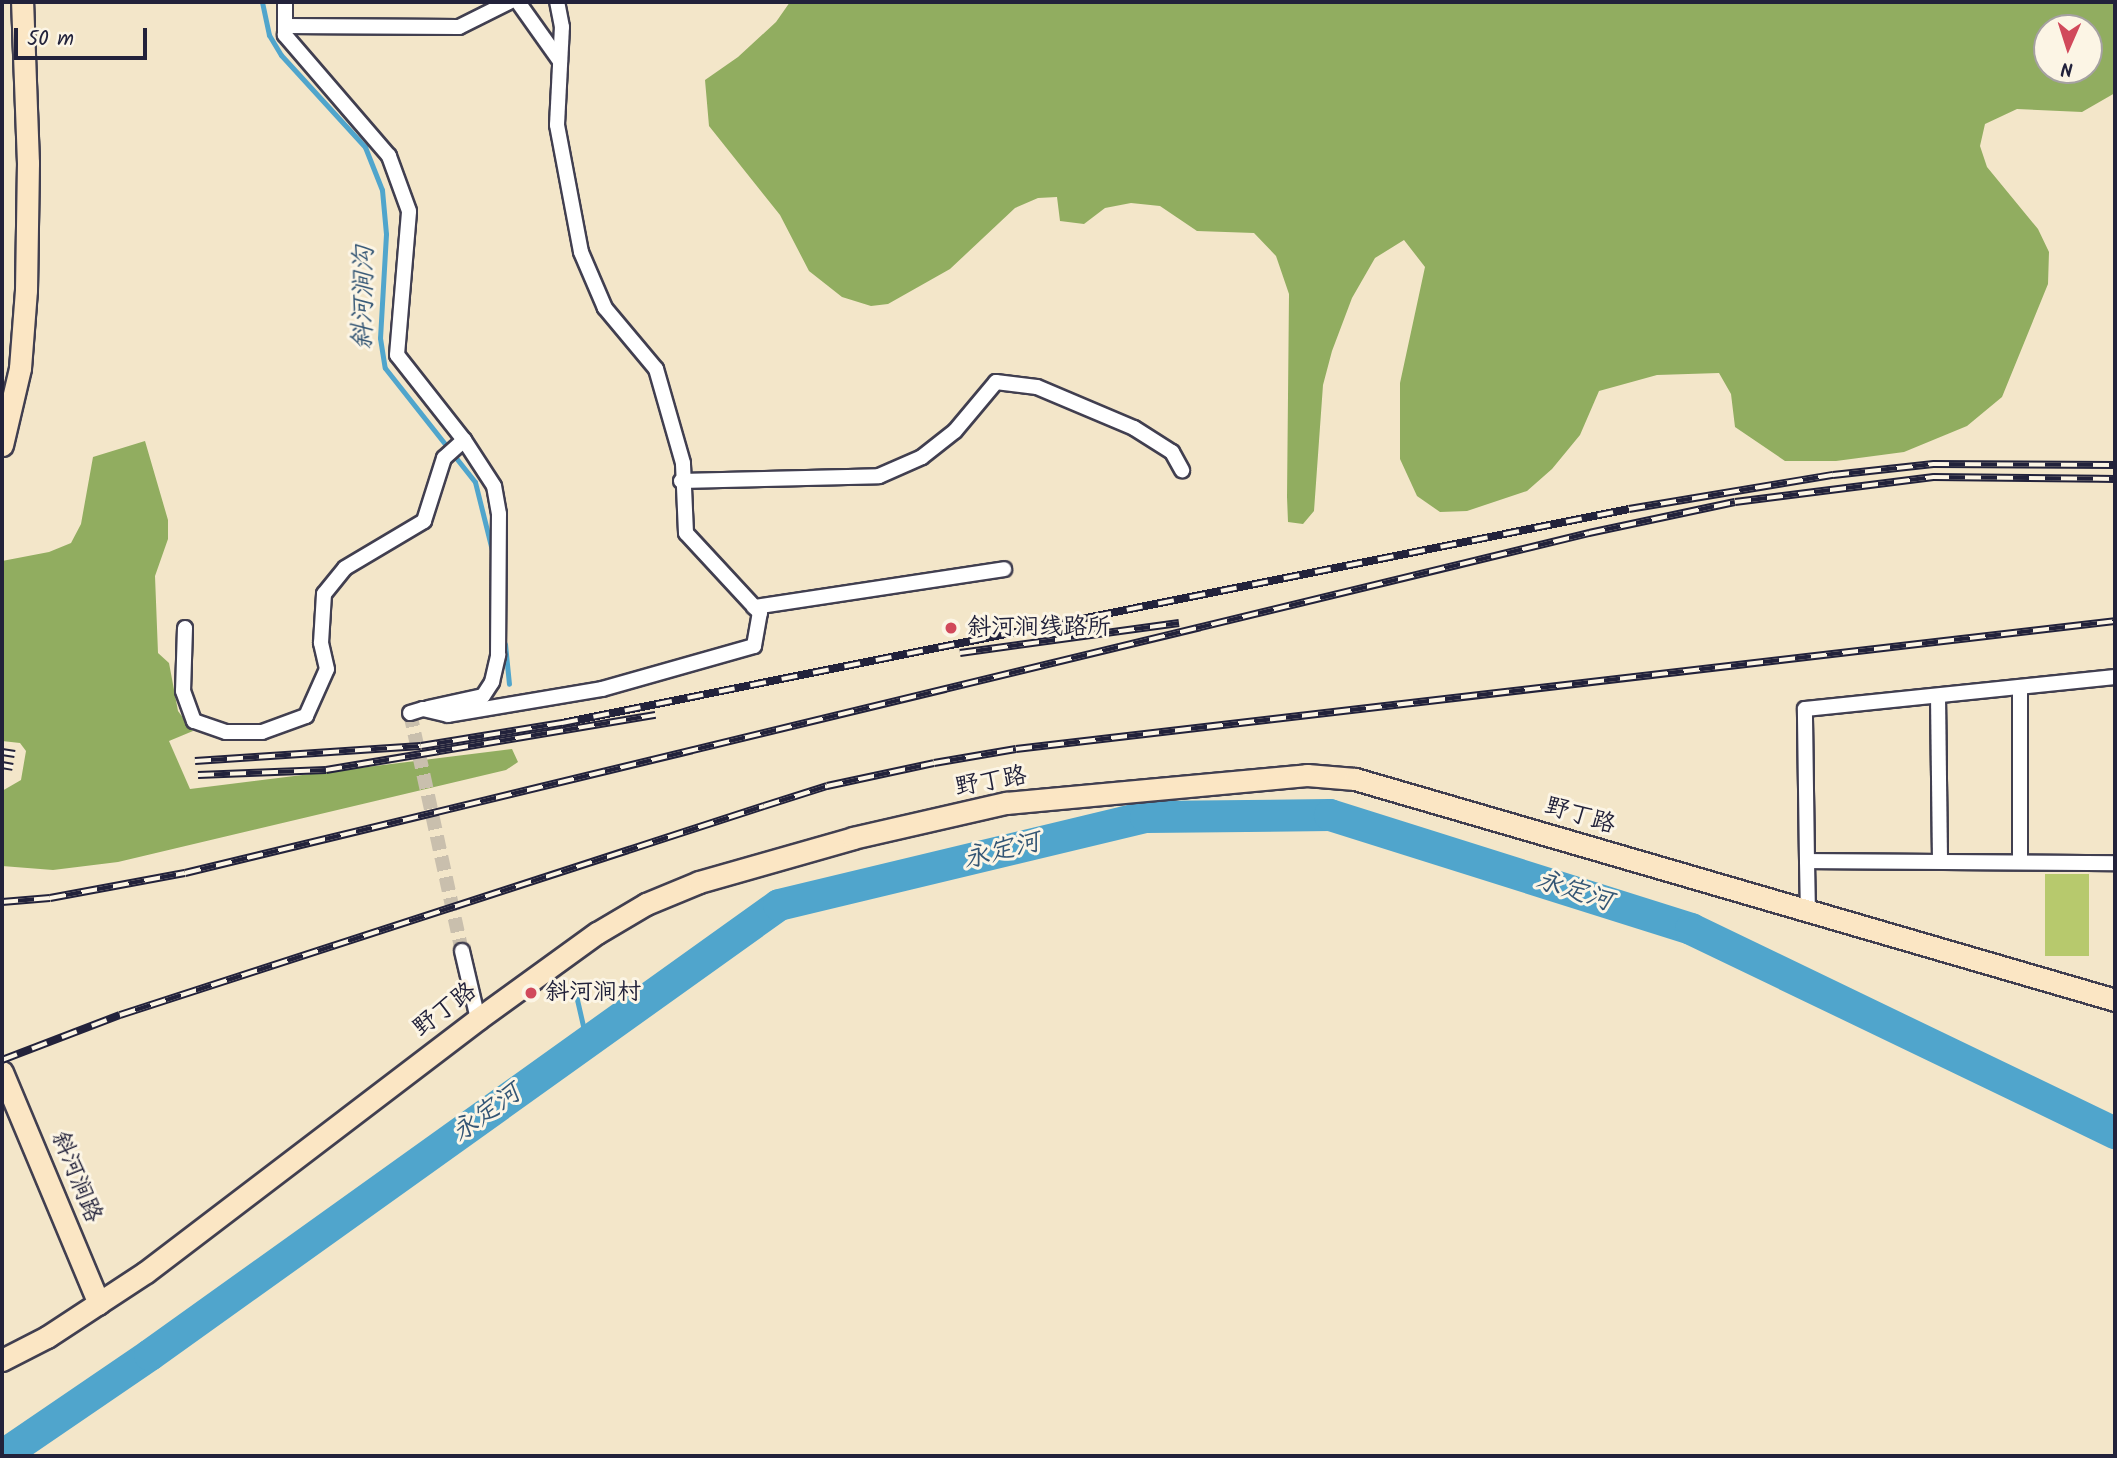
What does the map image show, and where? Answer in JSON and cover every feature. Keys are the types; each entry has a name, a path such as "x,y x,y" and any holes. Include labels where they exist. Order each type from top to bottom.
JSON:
{"main road":[{"path":"2,445 20,368 26,290 28,163 22,2"},
{"name":"野丁路","path":"2,1360 99,1304 146,1272 478,1018 597,933 646,904 699,882 853,838 1006,803 1307,775 1401,789 1808,914 2115,1000"},
{"name":"斜河涧路","path":"2,1072 99,1304"}],"street":[{"path":"285,2 285,35 389,156 409,211 397,355 494,486 501,579 499,632 492,682 484,696 417,711 448,715 602,689 754,646 760,613 686,533 681,481 683,463 656,369 605,308 581,252 557,125 560,61 557,2"},
{"path":"285,26 459,27 509,2"},
{"path":"518,2 560,61"},
{"path":"681,481 879,476 922,457 955,431 996,383 1037,387 1134,428 1172,452 1182,470"},
{"path":"185,628 183,691 194,721 226,732 262,732 306,716 327,669 321,643 324,594 345,568 424,521 444,458 461,443"},
{"path":"754,607 1004,569"},
{"path":"1808,914 1805,709 2115,677"},
{"path":"2020,687 2020,860"},
{"path":"1938,696 1940,859"},
{"path":"1807,861 1940,859 2115,863"},
{"path":"462,951 478,1018"}],"green space":[{"path":"790,2 2115,2 2115,93 2082,112 2017,109 1985,124 1980,146 1987,167 2038,229 2049,252 2048,284 2002,397 1967,426 1904,452 1836,461 1785,461 1735,427 1731,394 1719,373 1657,375 1599,391 1580,435 1552,469 1527,491 1467,511 1440,512 1417,496 1400,459 1400,383 1425,267 1404,240 1375,258 1352,298 1332,351 1323,385 1314,511 1303,524 1288,522 1289,294 1276,256 1254,233 1197,231 1160,206 1131,203 1105,208 1084,224 1060,221 1057,197 1038,198 1015,208 950,269 888,304 871,306 842,297 809,271 780,215 709,126 705,80 738,57 776,22"},
{"path":"145,441 168,520 168,539 155,576 158,653 169,663 178,711 193,731 169,741 190,789 512,749 518,762 506,770 118,862 53,870 2,866 2,791 21,780 26,751 20,743 2,741 2,561 49,552 71,543 81,524 93,457"},
{"path":"2045,874 2089,874 2089,956 2045,956"}],"waterway":[{"name":"斜河涧沟","path":"262,2 269,35 281,55 365,147 382,190 386,234 380,338 385,368 475,482 493,554"},
{"name":"斜河涧沟","path":"505,644 509,684"},
{"name":"永定河","path":"2,1456 150,1355 779,905 1146,817 1330,815 1691,929 2115,1133"},
{"name":"斜河涧沟","path":"573,982 587,1043"}],"tunnel":[{"path":"410,713 462,951"}],"railway":[{"path":"195,761 421,746 562,723 1629,509 1833,475 1933,464 2115,465"},
{"path":"2,902 50,898 185,873 1589,533 1735,502 1933,477 2115,479"},
{"path":"2,1060 120,1015 764,806 827,786 934,763 1016,749 2115,621"},
{"path":"960,653 1179,623"},
{"path":"198,775 326,770 655,715"},
{"path":"2,752 15,754"},
{"path":"2,765 13,767"}],"place":[{"name":"斜河涧线路所","path":"951,628"},
{"name":"斜河涧村","path":"531,993"}]}
